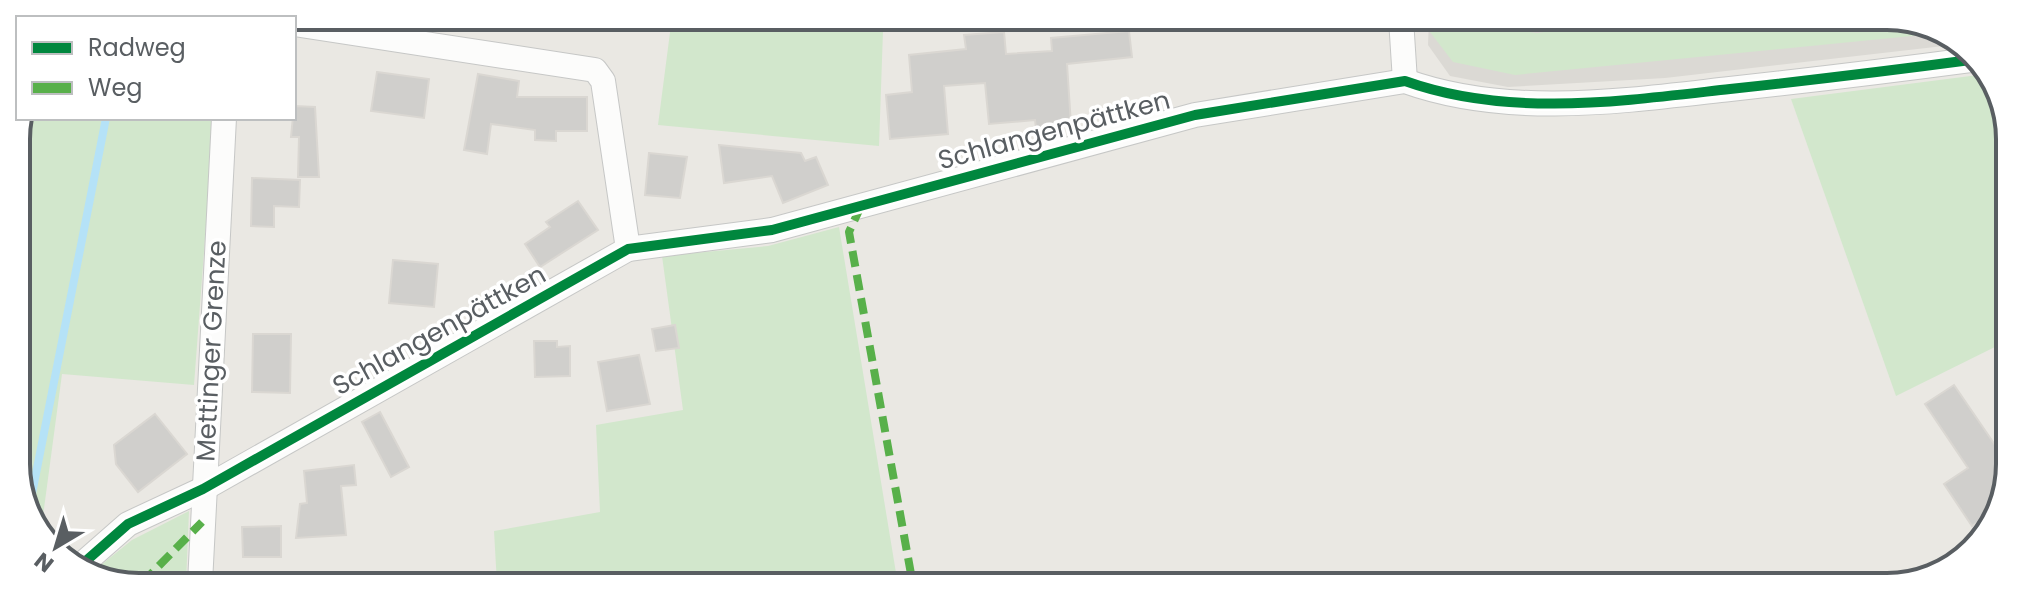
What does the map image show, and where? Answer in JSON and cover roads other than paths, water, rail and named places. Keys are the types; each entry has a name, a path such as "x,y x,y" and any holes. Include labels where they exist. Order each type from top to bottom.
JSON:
{"street":[{"path":"333,30 595,70 603,81 628,249"},
{"path":"1402,30 1405,81"},
{"name":"Schlangenpättken","path":"87,560 128,524 203,489 628,249 772,230 1195,115 1405,81 1433,91 1507,103 1635,100 1963,61"},
{"name":"Mettinger Grenze","path":"200,573 224,120"}],"waterway":[{"path":"33,489 106,120"}]}
